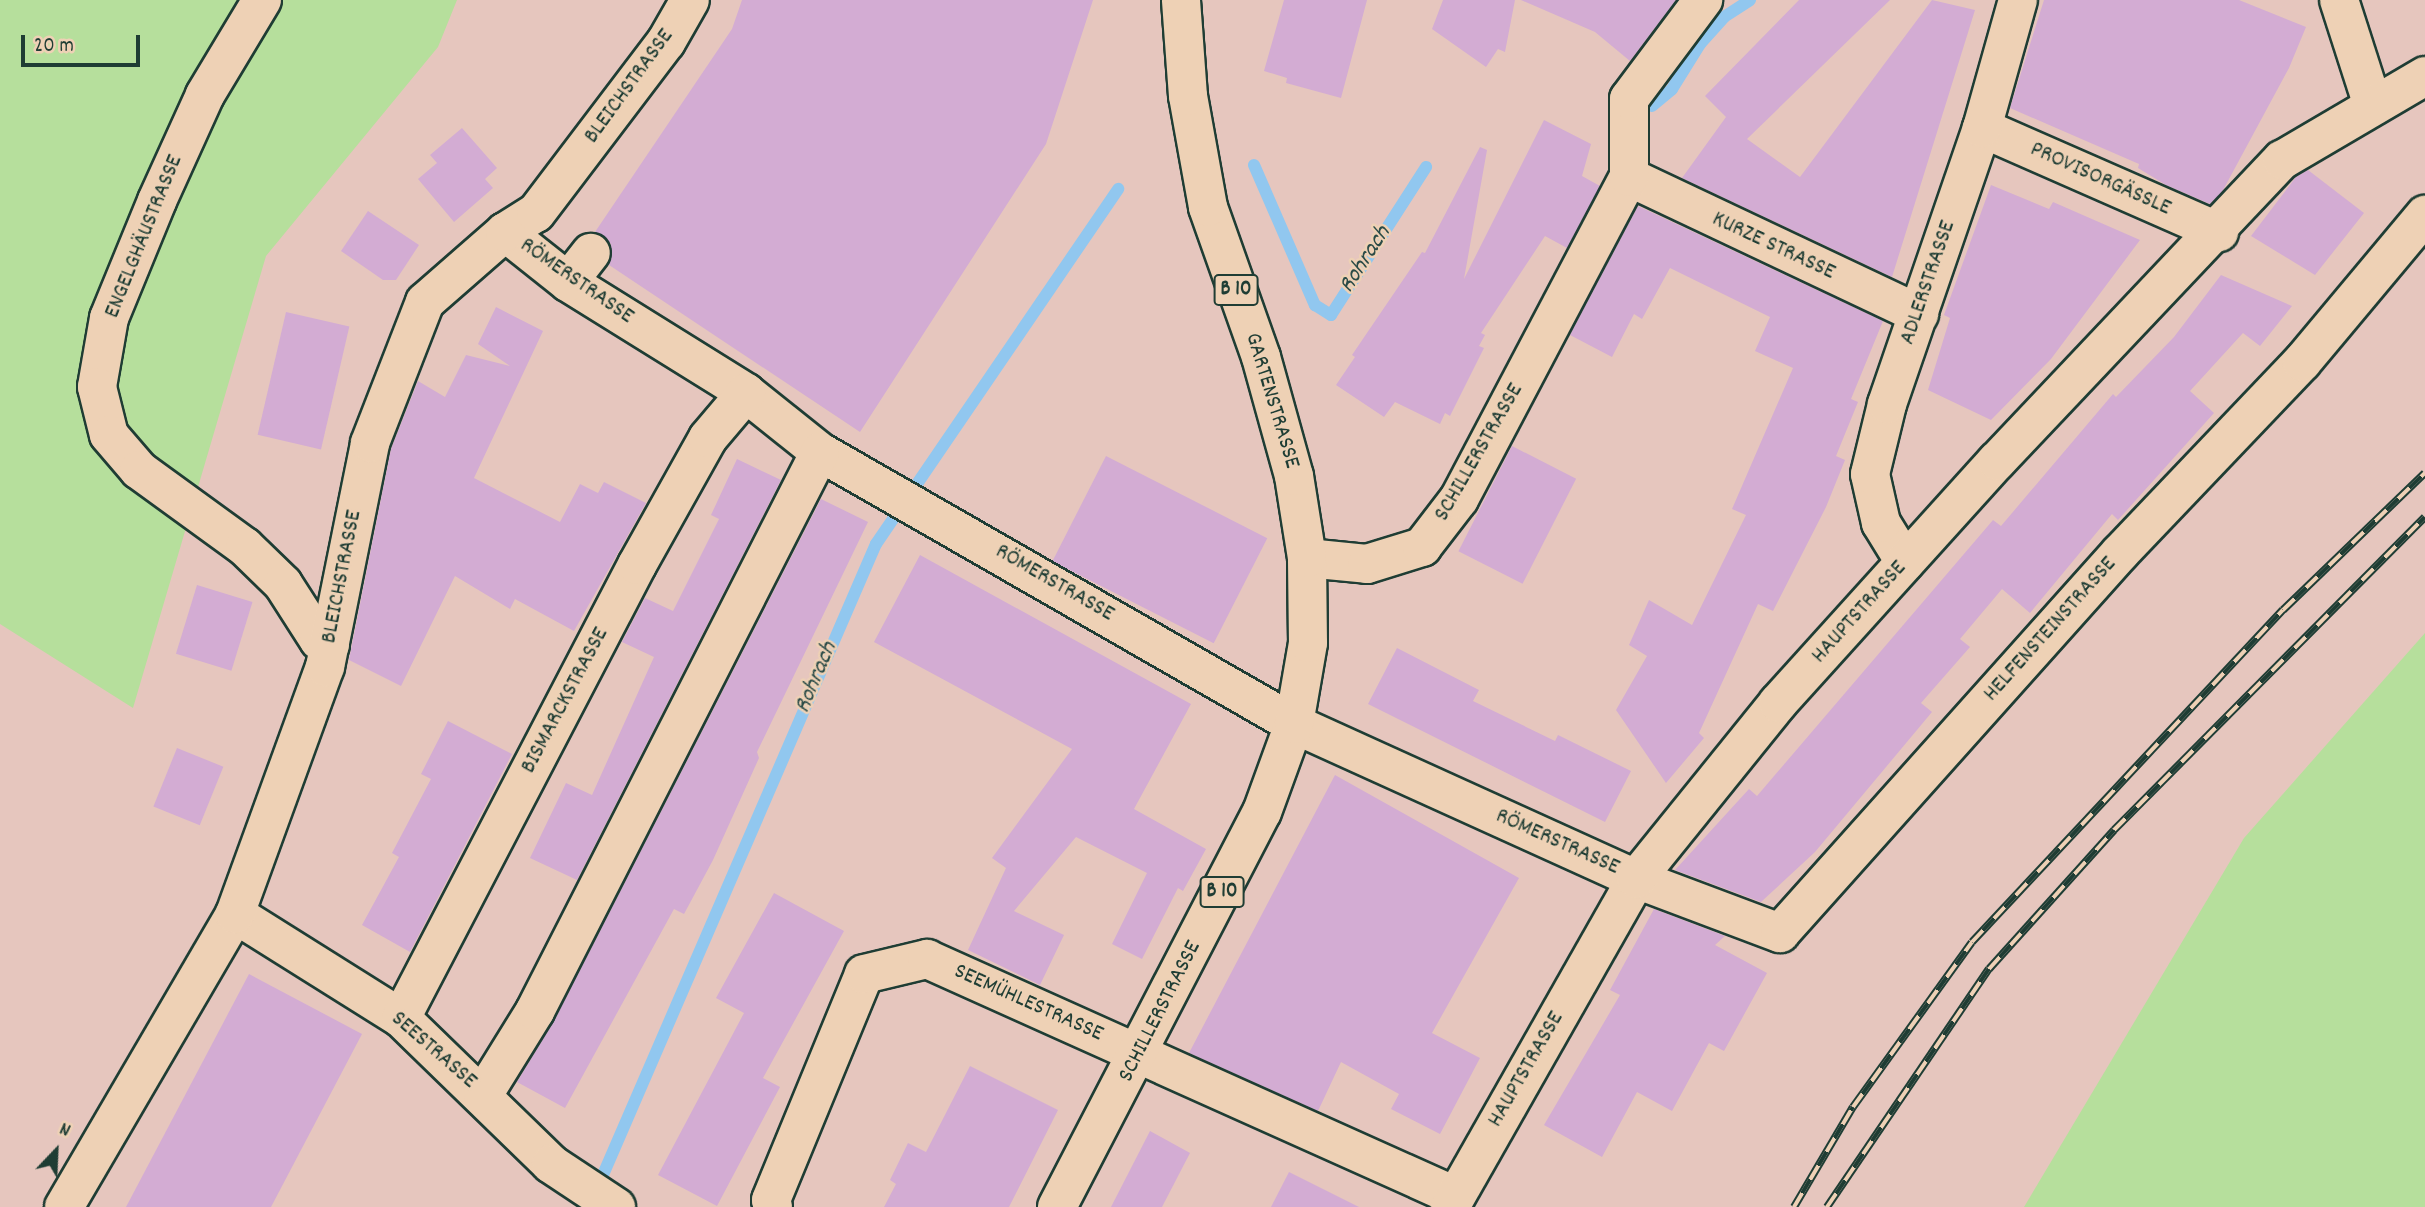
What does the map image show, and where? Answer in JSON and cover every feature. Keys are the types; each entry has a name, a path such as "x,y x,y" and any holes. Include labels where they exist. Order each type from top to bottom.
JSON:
{"street":[{"name":"ENGELGHÄUSTRASSE","path":"262,0 205,95 157,201 109,318 97,387 108,435 139,470 245,547 283,584 319,640 330,645"},
{"name":"BLEICHSTRASSE","path":"64,1207 234,914 330,645 370,443 425,302 505,232 536,212 666,42 690,0"},
{"name":"GARTENSTRASSE","path":"1181,0 1188,96 1208,207 1261,357 1291,463 1307,558"},
{"name":"SCHILLERSTRASSE","path":"1057,1207 1140,1054 1262,811 1294,724 1308,643 1307,558 1367,564 1422,547 1459,499 1629,177 1629,99 1703,0"},
{"name":"ADLERSTRASSE","path":"1905,562 1881,523 1870,474 1887,404 1982,128 2018,0"},
{"path":"2339,0 2373,106 2425,76"},
{"name":"HAUPTSTRASSE","path":"1452,1202 1636,879 1778,703 1905,562 2218,232 2282,160 2373,106"},
{"name":"PROVISORGÄSSLE","path":"1982,128 2218,232"},
{"name":"KURZE STRASSE","path":"1629,177 1919,314"},
{"name":"HELFENSTEINSTRASSE","path":"1636,879 1780,933 2120,553 2302,362 2425,215"},
{"name":"RÖMERSTRASSE","path":"505,232 580,268 820,452 1294,724 1636,879"},
{"name":"BISMARCKSTRASSE","path":"401,1018 637,565 708,438 746,393"},
{"path":"483,1095 535,1011 820,452"},
{"name":"SEESTRASSE","path":"234,914 401,1018 483,1095 572,1190 616,1207"},
{"name":"SEEMÜHLESTRASSE","path":"773,1207 771,1200 864,974 927,959 1140,1054 1452,1202"}],"green space":[{"path":"0,0 457,0 438,47 266,256 133,708 0,624"},
{"path":"2425,633 2425,1207 2024,1207 2244,838"}],"building":[{"path":"742,0 1093,0 1046,144 860,432 609,265 611,244 595,232 732,29"},
{"path":"1284,0 1367,0 1341,98 1286,83 1287,78 1264,71"},
{"path":"1443,0 1515,0 1505,52 1498,49 1486,67 1432,29"},
{"path":"1521,0 1676,0 1630,61 1595,32"},
{"path":"1799,0 1890,0 1747,139 1800,177 1932,0 1975,10 1892,277 1682,178 1726,117 1705,96"},
{"path":"2044,0 2239,0 2306,27 2289,68 2222,192 2210,204 2166,185 2138,168 2139,164 2010,108"},
{"path":"1544,120 1591,144 1582,176 1600,186 1567,248 1545,236 1481,333 1485,335 1479,346 1484,348 1450,416 1445,413 1440,424 1395,402 1384,417 1336,385 1355,357 1352,355 1422,252 1425,253 1480,147 1487,150 1464,279"},
{"path":"462,128 497,168 485,179 493,188 454,222 418,179 437,163 430,155"},
{"path":"2308,170 2364,213 2315,275 2251,236 2296,177"},
{"path":"1991,185 2049,209 2053,202 2140,240 2051,359 1991,420 1928,390 1950,318 1944,315"},
{"path":"1638,206 1883,321 1851,399 1858,402 1836,456 1845,460 1826,507 1773,611 1758,604 1699,733 1704,738 1666,783 1616,710 1647,656 1629,645 1649,600 1692,625 1746,515 1732,509 1793,368 1755,351 1770,317 1670,268 1642,319 1634,314 1612,357 1570,335"},
{"path":"368,211 419,245 396,280 383,280 341,251"},
{"path":"2221,275 2292,306 2260,346 2243,333 2190,391 2214,413 2118,520 2112,514 2030,613 2002,589 1960,639 1970,647 1921,703 1932,712 1815,852 1761,902 1675,870 1749,789 1757,796 1993,520 2001,526 2113,394 2116,397 2174,337"},
{"path":"496,307 543,331 474,478 560,522 580,484 598,493 604,482 646,503 574,631 515,599 510,609 455,576 401,686 349,660 391,449 418,381 445,397 466,355 510,366 478,344"},
{"path":"286,312 349,327 321,449 258,435"},
{"path":"1512,446 1576,479 1523,584 1458,551"},
{"path":"1106,456 1267,538 1214,643 1052,561"},
{"path":"737,459 781,480 577,880 530,858 566,783 592,795 654,657 622,642 645,598 673,611 719,519 711,515"},
{"path":"821,499 868,522 757,752 759,758 713,860 684,914 674,909 565,1108 517,1082 554,1021"},
{"path":"920,555 1191,704 1134,809 1206,849 1183,891 1178,888 1142,959 1112,944 1147,873 1076,837 1014,911 1064,935 1040,985 968,950 1006,868 992,858 1072,749 874,642"},
{"path":"197,585 252,602 231,671 176,654"},
{"path":"1397,648 1479,690 1473,701 1555,741 1558,735 1631,771 1605,822 1368,704"},
{"path":"448,721 512,754 410,952 362,925 399,857 392,853 431,779 421,774"},
{"path":"177,748 223,767 200,825 153,806"},
{"path":"1335,775 1519,878 1432,1033 1480,1058 1440,1134 1391,1109 1399,1094 1341,1062 1318,1111 1189,1053"},
{"path":"774,893 844,931 763,1078 780,1087 717,1206 658,1175 744,1013 716,998"},
{"path":"1654,909 1725,936 1715,945 1767,973 1724,1051 1709,1043 1672,1111 1637,1092 1602,1157 1544,1125 1620,995 1610,990"},
{"path":"249,974 362,1034 271,1207 126,1207"},
{"path":"970,1066 1058,1110 1009,1207 884,1207 896,1184 890,1180 908,1143 926,1152"},
{"path":"1150,1131 1190,1153 1162,1207 1111,1207"},
{"path":"1289,1172 1359,1207 1271,1207"}],"waterway":[{"name":"Rohrach","path":"1652,106 1672,89 1700,44 1724,17 1750,0"},
{"name":"Rohrach","path":"1254,165 1315,305 1331,315 1426,167"},
{"name":"Rohrach","path":"596,1191 876,544 1118,189"}],"railway":[{"path":"1794,1207 1853,1107 1972,942 2283,610 2425,473"},
{"path":"1827,1207 1989,969 2114,830 2425,517"}]}
